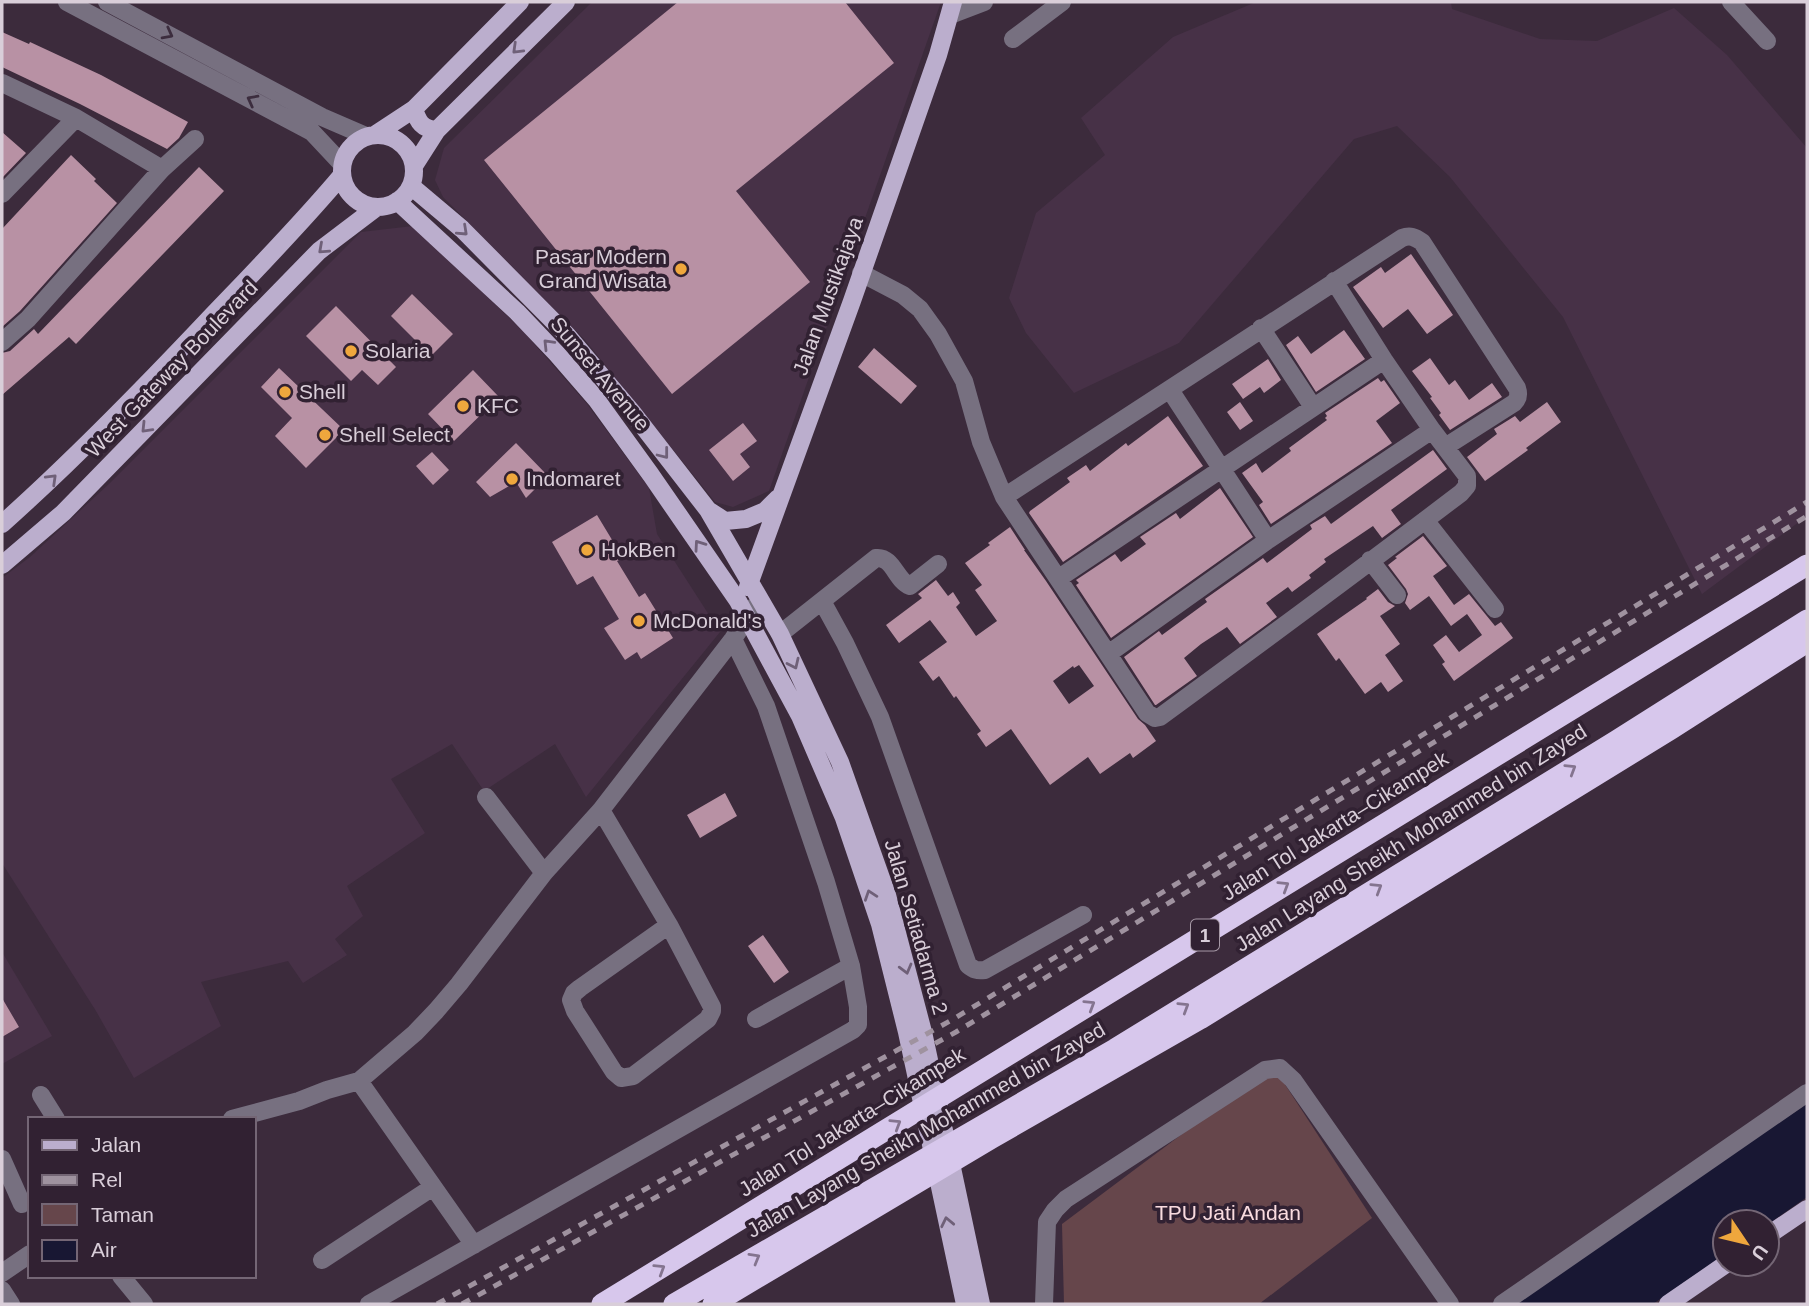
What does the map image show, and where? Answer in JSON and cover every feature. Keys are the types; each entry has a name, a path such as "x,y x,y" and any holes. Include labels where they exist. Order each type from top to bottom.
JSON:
{"highway":[{"path":"1661,655 1807,551"},
{"name":"Jalan Tol Jakarta–Cikampek","path":"602,1304 1807,565"},
{"name":"Jalan Layang Sheikh Mohammed bin Zayed","path":"674,1304 1115,1049 1616,741 1807,620"},
{"name":"Jalan Layang Sheikh Mohammed bin Zayed","path":"713,1304 992,1138 1200,1019 1807,642"},
{"path":"737,1304 986,1151 1169,1047 1440,883 1807,652"}],"main road":[{"path":"371,135 387,135 398,140 412,156 414,176 411,186 403,197 387,206 366,205 356,200 346,189 342,169 350,147 414,109 520,2"},
{"path":"414,166 437,130 566,2"},
{"name":"Jalan Mustikajaya","path":"738,601 751,582 861,273 951,8"},
{"path":"414,109 421,124 430,130 437,130"},
{"name":"West Gateway Boulevard","path":"2,524 90,443 154,377 312,210 342,169"},
{"name":"Sunset Avenue","path":"411,186 462,229 567,335 632,412 708,510 751,582"},
{"name":"Sunset Avenue","path":"397,201 496,292 572,370 616,425 738,601"},
{"name":"West Gateway Boulevard","path":"2,565 63,513 319,251 377,207"},
{"path":"154,377 176,398"},
{"path":"708,510 725,521 746,519 765,511 780,496"},
{"name":"Jalan Setiadarma 2","path":"751,582 779,634 839,762 887,895 968,1293 981,1304"},
{"name":"Jalan Setiadarma 2","path":"738,601 800,716 844,818 915,1032"},
{"path":"1781,1227 1807,1209"},
{"path":"1668,1304 1711,1274"}],"street":[{"path":"67,2 312,132 342,169"},
{"path":"107,2 322,117 371,135"},
{"path":"951,8 984,2"},
{"path":"1013,39 1062,2"},
{"path":"1731,2 1767,41"},
{"path":"2,83 76,118 162,169"},
{"path":"2,194 76,118"},
{"path":"2,342 28,319 162,169 195,139"},
{"path":"1004,497 1402,237 1409,236 1422,242 1517,387 1518,398 1514,403 1446,447"},
{"path":"861,273 903,295 920,309 939,334 964,381 981,442 1004,497 1147,713 1155,718 1299,616 1467,486 1467,476 1384,360 1334,281"},
{"path":"1261,328 1313,407"},
{"path":"1059,578 1384,360"},
{"path":"1170,390 1268,540"},
{"path":"1108,654 1268,540 1432,430"},
{"path":"1425,520 1495,609"},
{"path":"779,634 876,558 886,559 902,583 910,586 939,565"},
{"path":"1370,561 1397,595"},
{"path":"239,1117 359,1081 436,1012 544,873 601,810 733,639 760,598"},
{"path":"822,601 880,717 968,965 973,970 985,970 1083,915"},
{"path":"369,1304 858,1025 851,966 826,882 766,706 733,639"},
{"path":"486,797 544,873"},
{"path":"601,810 669,925 712,1011 708,1019 644,1068 633,1076 621,1078 614,1072 581,1021 571,1005 571,1000 580,988 669,925"},
{"path":"757,1019 851,966"},
{"path":"1044,1304 1047,1222 1066,1199 1265,1070 1280,1068 1293,1080 1450,1304"},
{"path":"359,1081 474,1245"},
{"path":"1502,1304 1807,1093"},
{"path":"41,1095 55,1117"},
{"path":"2,1159 22,1204"},
{"path":"322,1259 433,1187"},
{"path":"2,1273 28,1255"},
{"path":"123,1278 144,1304"},
{"path":"2,1290 10,1304"}],"shaded area":[{"name":"Pasar Modern Grand Wisata","path":"592,2 941,2 769,491 733,507 715,502 585,340 443,197 435,180 444,148"},
{"path":"1256,2 1451,2 1452,9 1540,39 1597,41 1674,8 1727,55 1807,148 1807,516 1702,594 1563,317 1450,177 1397,126 1354,139 1179,343 1074,393 1026,333 1009,298 1036,213 1105,155 1081,118 1173,37"},
{"path":"413,226 522,330 587,404 649,488 657,534 720,632 586,797 555,744 484,791 452,744 391,779 425,833 347,886 363,916 335,939 347,955 303,983 288,961 201,982 221,1026 134,1078 96,1011 2,863 2,578 30,557 110,483 361,232"},
{"path":"2,952 52,1036 2,1064"}],"green space":[{"name":"TPU Jati Andan","path":"1273,1066 1372,1218 1259,1304 1064,1304 1062,1224"}],"water":[{"path":"1807,1104 1807,1197 1781,1215 1781,1208 1711,1208 1711,1264 1653,1304 1512,1304"}],"building":[{"path":"678,2 845,2 894,63 736,191 810,282 672,394 484,160"},
{"path":"2,32 101,75 188,122 179,138 167,149 2,67"},
{"path":"2,132 26,153 2,178"},
{"path":"71,155 117,203 20,311 2,327 2,229"},
{"path":"199,167 224,191 76,344 69,337 2,395 2,353 10,351 34,329 38,334"},
{"path":"1411,254 1453,315 1427,334 1408,309 1383,328 1353,287 1381,267 1385,273"},
{"path":"412,294 453,334 431,356 391,316"},
{"name":"Solaria","path":"336,306 396,367 378,385 362,370 351,381 306,336"},
{"path":"1344,330 1365,359 1316,392 1286,345 1298,336 1311,354"},
{"path":"874,348 917,386 901,404 858,367"},
{"path":"1430,358 1449,385 1455,380 1469,400 1492,383 1502,397 1450,430 1439,415 1441,413 1430,398 1432,397 1412,371"},
{"path":"1268,359 1281,380 1264,393 1260,387 1243,399 1232,384"},
{"path":"279,368 344,430 306,468 275,436 292,418 261,387"},
{"name":"KFC","path":"473,370 499,397 454,441 428,414"},
{"path":"1378,378 1381,382 1384,380 1400,403 1376,421 1392,443 1271,524 1259,505 1263,502 1242,473 1256,463 1262,473 1291,451 1289,448 1327,420 1325,413"},
{"path":"1240,402 1253,421 1240,430 1227,412"},
{"path":"1547,402 1561,422 1485,481 1467,457 1497,434 1494,429 1515,416 1520,422"},
{"path":"1168,416 1203,466 1063,562 1030,511 1070,482 1067,478 1086,465 1090,471 1126,443 1128,446"},
{"path":"743,423 757,441 740,454 750,467 733,481 709,450"},
{"name":"Indomaret","path":"516,443 548,476 526,498 516,482 490,497 476,482"},
{"path":"1433,450 1447,469 1391,510 1401,524 1382,538 1373,526 1324,559 1326,562 1309,575 1311,578 1292,592 1288,587 1266,603 1277,617 1240,644 1227,627 1201,644 1184,658 1197,676 1155,705 1124,657 1159,631 1162,635 1207,602 1205,599 1263,558 1267,563 1312,529 1310,525 1325,516 1331,524"},
{"path":"432,452 449,470 433,485 416,466"},
{"path":"1220,488 1253,537 1111,638 1076,585 1079,583 1076,580 1115,554 1121,562 1146,544 1140,537 1176,513 1180,519"},
{"path":"597,515 623,558 617,561 639,597 645,593 673,638 641,659 637,652 625,660 604,628 619,619 593,576 577,585 552,542"},
{"path":"1010,527 1138,719 1156,741 1133,758 1130,753 1100,774 1088,757 1050,785 1011,729 986,747 977,734 981,731 956,696 954,698 939,676 933,681 919,662 947,642 930,620 899,643 886,625 922,598 918,594 936,580 948,596 953,592 960,603 956,607 976,636 997,621 975,590 982,585 965,563 990,545 988,543","holes":["1079,665 1094,686 1069,704 1053,681 1073,666 1074,668"]},
{"path":"1423,536 1447,566 1433,576 1454,605 1469,594 1495,626 1501,622 1513,638 1454,681 1433,645 1446,635 1459,652 1482,635 1467,614 1451,626 1429,596 1410,610 1405,603 1408,594 1406,589 1388,565"},
{"path":"1378,589 1388,602 1395,606 1380,616 1400,644 1385,655 1403,681 1388,692 1381,682 1365,694 1339,658 1336,661 1317,634"},
{"path":"725,793 737,816 700,838 687,815"},
{"path":"763,935 789,972 774,983 748,946"},
{"path":"2,998 19,1027 2,1037"}],"railway":[{"path":"437,1304 950,1021 1807,502"},
{"path":"462,1304 956,1032 1807,516"}],"place":[{"name":"Pasar Modern Grand Wisata","path":"681,269"},
{"name":"Solaria","path":"351,351"},
{"name":"Shell","path":"285,392"},
{"name":"KFC","path":"463,406"},
{"name":"Shell Select","path":"325,435"},
{"name":"Indomaret","path":"512,479"},
{"name":"HokBen","path":"587,550"},
{"name":"McDonald's","path":"639,621"}]}
